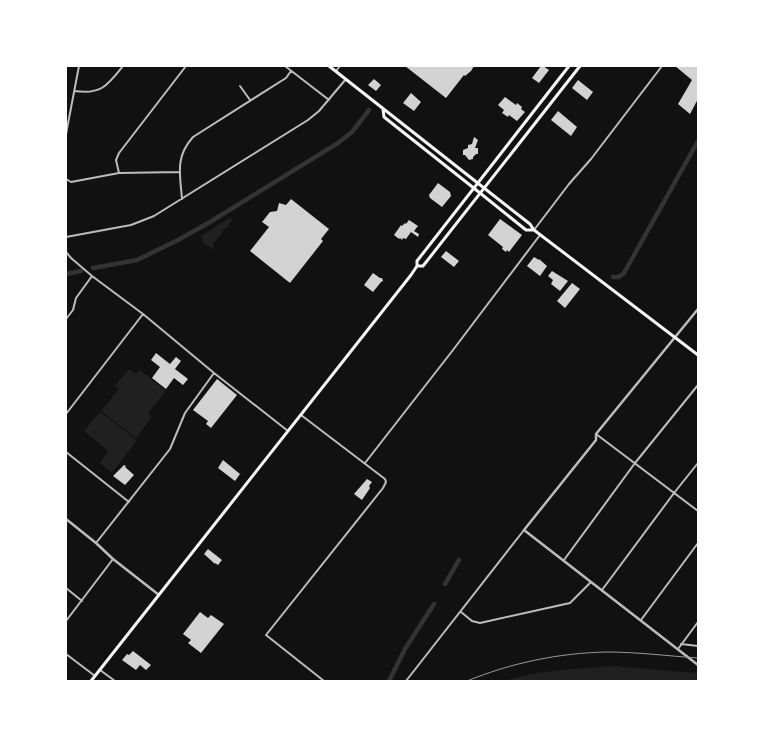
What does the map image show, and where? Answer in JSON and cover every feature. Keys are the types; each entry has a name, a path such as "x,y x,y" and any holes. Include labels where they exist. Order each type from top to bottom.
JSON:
{"main road":[{"path":"330,66 530,224 540,235 698,355"},
{"path":"91,681 417,266 417,261 569,66"},
{"path":"417,266 423,266 580,66"},
{"path":"383,109 384,117 526,230 534,230"}],"street":[{"path":"66,134 79,66"},
{"path":"75,91 94,92 103,88 110,83 123,66"},
{"path":"119,173 116,160 118,153 186,66"},
{"path":"285,66 329,100"},
{"path":"336,71 340,66"},
{"path":"534,230 569,184 591,159 662,66"},
{"path":"182,199 179,172 181,155 193,137 286,78 292,71"},
{"path":"66,237 130,225 154,216 308,120 319,112 346,79"},
{"path":"240,86 250,100"},
{"path":"66,179 70,182 119,173 179,172"},
{"path":"365,463 540,235"},
{"path":"66,252 92,276 288,430"},
{"path":"66,319 73,310 76,298 92,276"},
{"path":"406,681 596,440 596,434 698,309"},
{"path":"66,414 142,314"},
{"path":"96,543 170,450 185,413 214,373"},
{"path":"563,561 635,463 698,385"},
{"path":"301,415 365,463 385,479 386,482 383,488 266,635 324,681"},
{"path":"596,434 698,511"},
{"path":"66,452 129,502"},
{"path":"602,590 698,463"},
{"path":"66,519 113,559 159,595"},
{"path":"524,530 698,665"},
{"path":"641,620 698,543"},
{"path":"66,621 113,559"},
{"path":"461,612 472,621 480,623 563,605 570,603 591,582"},
{"path":"66,588 82,601"},
{"path":"678,649 698,622"},
{"path":"681,644 698,646"},
{"path":"66,654 95,676"},
{"path":"100,670 115,681"}],"shaded area":[{"path":"231,217 232,220 228,227 223,230 221,235 213,243 214,252 211,247 203,243 201,236"},
{"path":"129,369 136,374 140,370 166,391 148,413 152,417 136,438 101,411 119,389 115,386"},
{"path":"100,412 137,440 112,473 100,463 108,451 84,431"},
{"path":"612,666 696,673 698,674 698,681 504,681 544,672"}],"building":[{"path":"405,66 474,66 471,71 465,76 464,75 446,98"},
{"path":"541,66 549,70 539,83 532,78"},
{"path":"675,66 695,66 698,68 698,99 690,114 678,104 692,80"},
{"path":"374,79 381,85 376,91 368,85"},
{"path":"578,80 593,92 587,100 572,88"},
{"path":"411,93 421,102 414,111 403,103"},
{"path":"505,97 516,105 517,103 525,112 517,121 509,115 508,117 502,113 504,110 498,105"},
{"path":"558,111 577,127 571,136 551,120"},
{"path":"474,137 478,140 475,148 478,148 478,154 473,157 473,159 469,160 465,155 463,155 463,150 468,148 468,145 472,144"},
{"path":"438,183 450,192 451,196 442,207 430,198 429,195"},
{"path":"291,199 329,229 321,239 323,241 290,283 250,251 269,227 262,222 270,212 277,211 279,203 286,205"},
{"path":"500,219 522,235 509,252 502,249 503,247 488,235"},
{"path":"409,220 418,226 414,231 419,234 418,237 411,232 406,239 399,239 394,235 401,225 406,224"},
{"path":"446,251 459,261 454,267 441,257"},
{"path":"534,257 539,259 547,266 540,276 527,266"},
{"path":"552,271 568,281 560,291 551,284 553,280 548,276"},
{"path":"373,273 382,278 383,281 373,292 364,285"},
{"path":"572,283 580,289 565,308 557,301"},
{"path":"156,353 170,364 176,357 181,361 175,369 188,379 183,385 174,378 166,389 152,378 160,367 151,360"},
{"path":"217,379 237,395 211,428 206,424 208,421 193,410"},
{"path":"223,460 240,474 235,481 218,468"},
{"path":"124,465 134,475 125,485 113,476"},
{"path":"367,479 372,482 362,500 354,494"},
{"path":"208,549 222,560 218,565 204,554"},
{"path":"200,612 208,618 211,615 224,624 201,653 188,643 191,640 183,634"},
{"path":"133,651 151,665 146,670 140,665 136,670 122,660 127,654 129,655"}],"waterway":[{"path":"93,268 137,260 210,222 338,143 352,132 369,110"},
{"path":"613,277 619,277 624,273 698,141"},
{"path":"66,274 81,271"},
{"path":"445,584 459,560"},
{"path":"389,681 405,649 434,604"}],"railway":[{"path":"467,681 518,664 571,654 618,652 698,658"}]}
